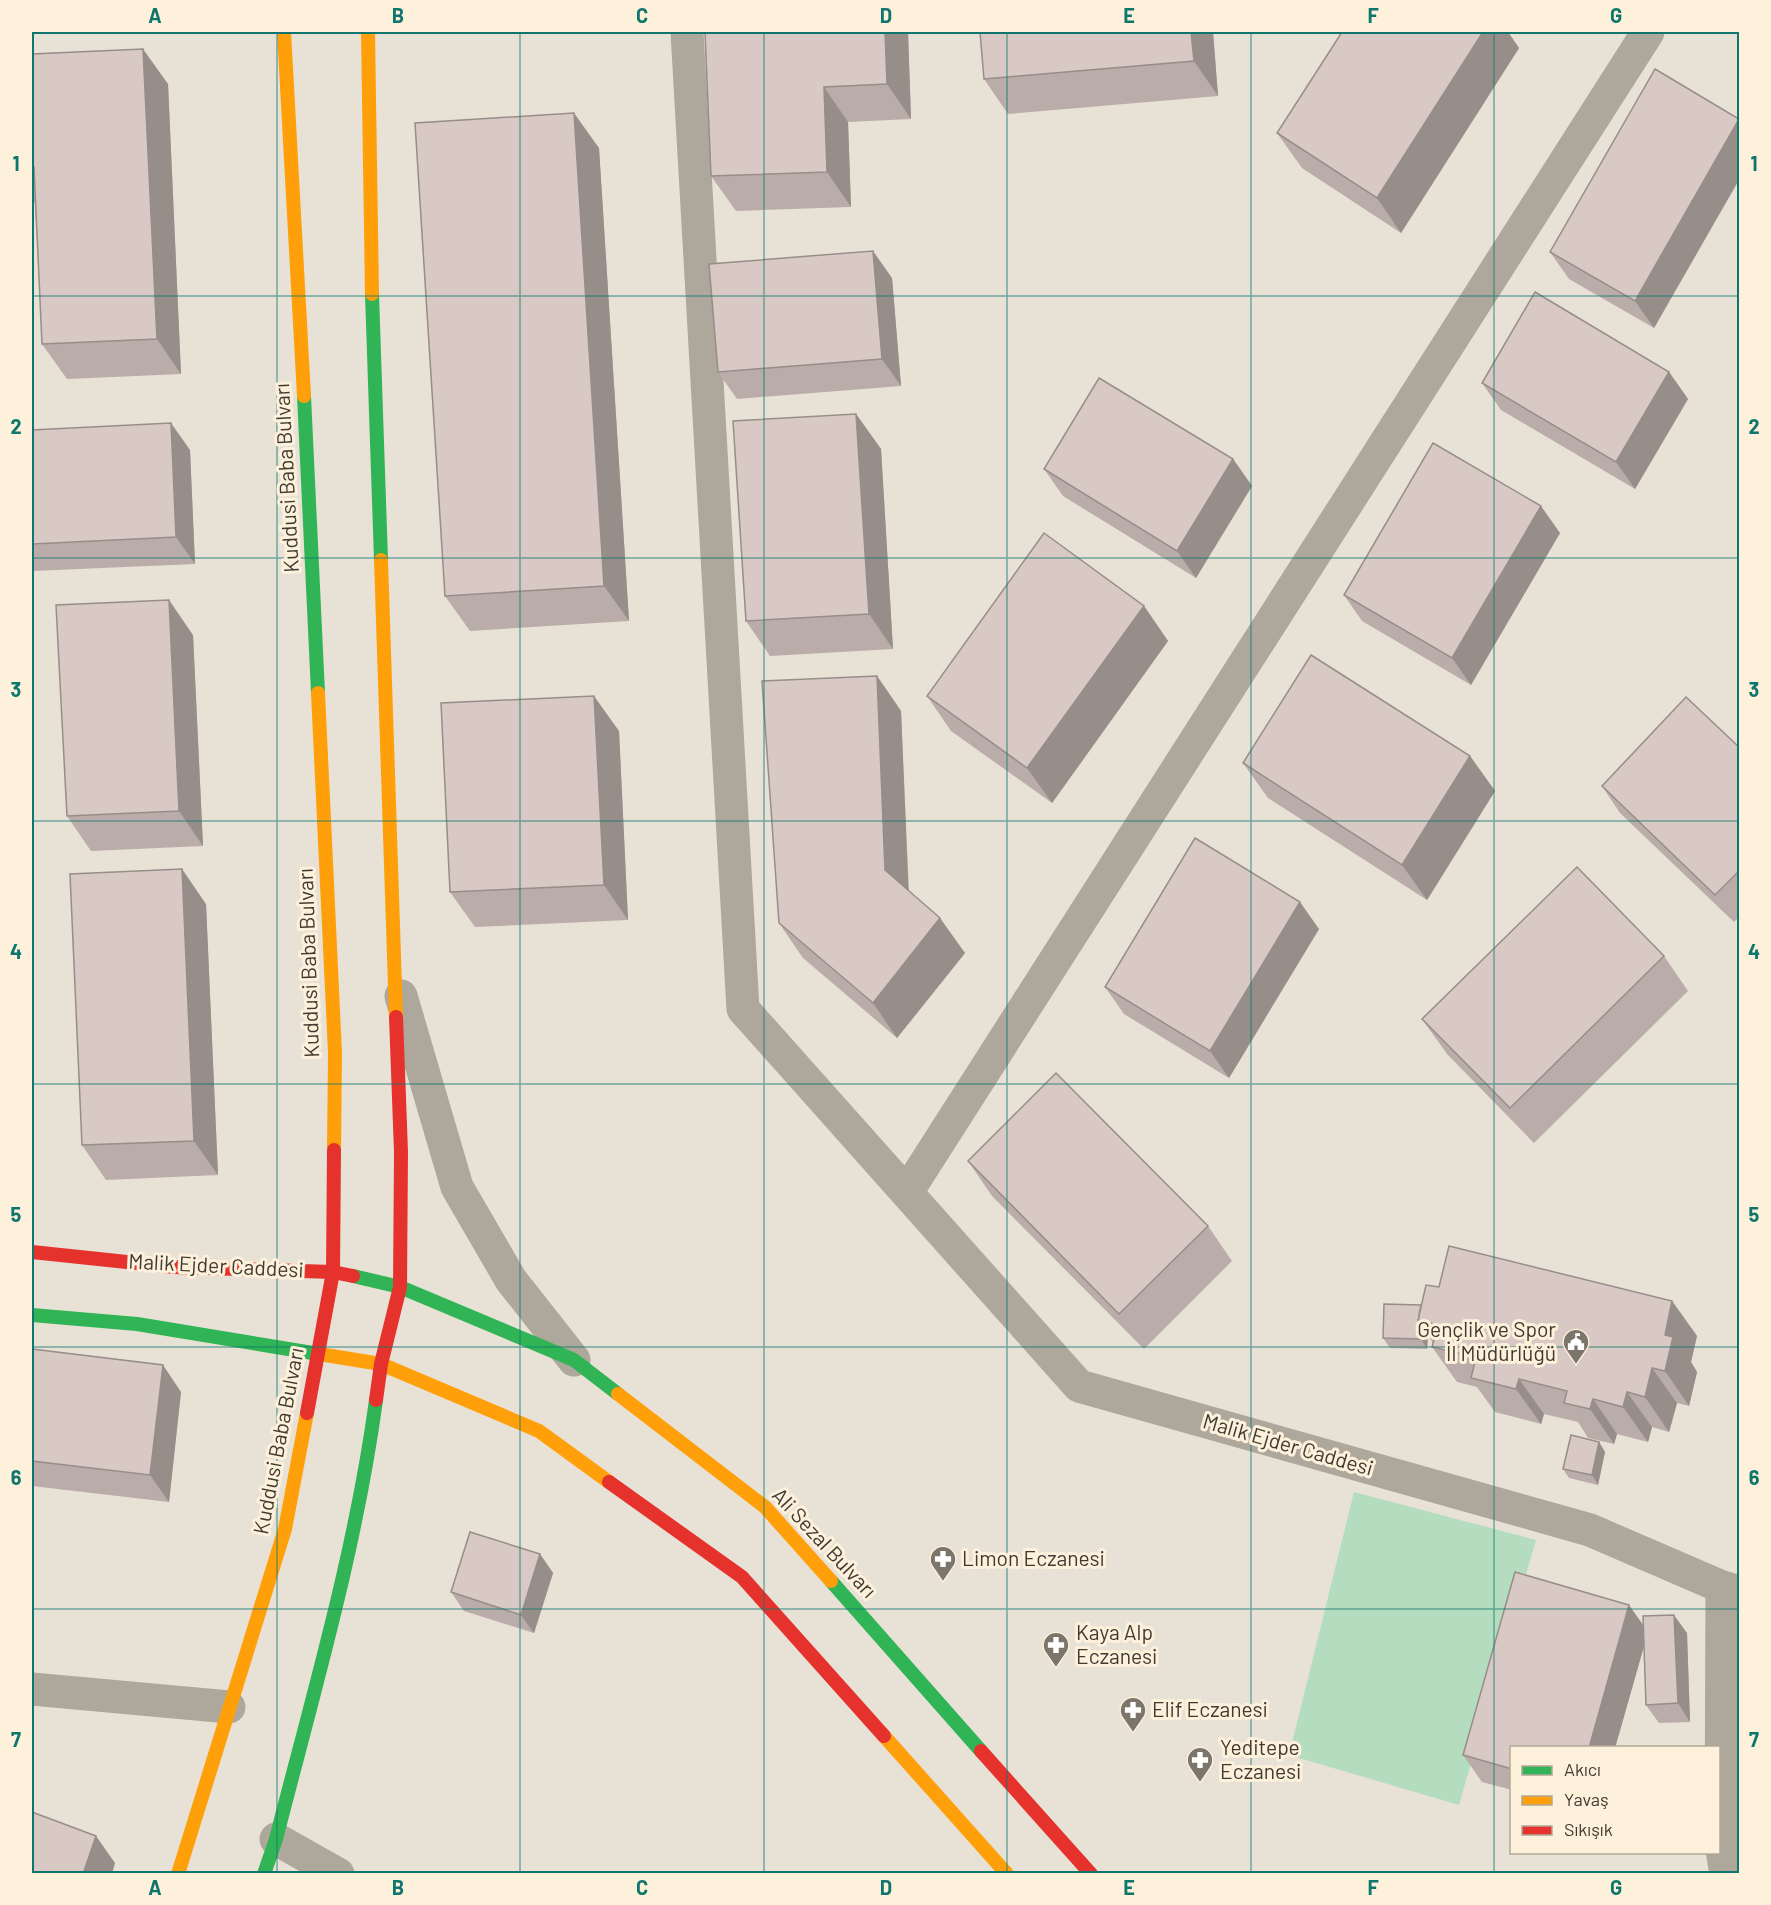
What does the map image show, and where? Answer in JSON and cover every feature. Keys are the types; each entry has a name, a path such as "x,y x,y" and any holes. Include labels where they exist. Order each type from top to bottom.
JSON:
{"main road":[{"name":"Kuddusi Baba Bulvarı","path":"178,1874 285,1529 333,1272 334,1041 305,417 284,32"},
{"path":"264,1874 276,1839 337,1602 367,1468 381,1364 400,1287 401,1152 370,242 368,32"},
{"name":"Malik Ejder Caddesi","path":"32,1252 174,1267 333,1272 400,1287"},
{"name":"Ali Sezal Bulvarı","path":"400,1287 574,1360 765,1507 1091,1874"},
{"path":"32,1315 137,1324 381,1364 538,1431 742,1576 1007,1874"}],"street":[{"name":"Malik Ejder Caddesi","path":"687,32 743,1009 1079,1386 1590,1530 1731,1589"},
{"path":"907,1192 1648,32"},
{"path":"394,975 457,1187 511,1280 574,1360"},
{"path":"1726,1874 1721,1844 1731,1589"},
{"path":"32,1689 229,1707"},
{"path":"276,1839 338,1874"}],"green space":[{"path":"1354,1492 1536,1540 1459,1805 1289,1755"}],"building":[{"path":"705,32 885,32 887,84 824,87 827,172 711,176"},
{"path":"980,32 1191,32 1194,61 984,79"},
{"path":"1342,32 1483,32 1377,198 1277,133"},
{"path":"143,49 157,339 42,344 34,167 32,167 32,54"},
{"path":"1655,69 1739,119 1635,301 1550,252"},
{"path":"574,113 604,586 445,596 415,123"},
{"path":"873,251 882,359 718,372 709,264"},
{"path":"1535,292 1669,372 1616,462 1482,383"},
{"path":"1099,378 1233,459 1177,551 1044,469"},
{"path":"856,414 869,614 746,621 733,421"},
{"path":"171,423 176,537 32,544 32,430"},
{"path":"1433,443 1541,506 1452,658 1344,595"},
{"path":"1044,533 1144,606 1027,768 927,696"},
{"path":"169,600 179,811 67,816 56,605"},
{"path":"1311,655 1470,756 1402,865 1243,763"},
{"path":"877,676 885,870 940,918 873,1003 779,923 762,681"},
{"path":"594,696 604,885 450,892 441,703"},
{"path":"1686,697 1740,748 1740,870 1715,895 1602,786"},
{"path":"1195,838 1300,902 1210,1051 1105,987"},
{"path":"1577,867 1664,956 1510,1108 1422,1019"},
{"path":"182,869 194,1141 82,1145 70,874"},
{"path":"1056,1073 1208,1226 1119,1314 968,1161"},
{"name":"Gençlik ve Spor İl Müdürlüğü","path":"1449,1246 1672,1301 1665,1335 1673,1337 1665,1371 1652,1368 1645,1397 1627,1392 1623,1407 1593,1399 1590,1409 1564,1403 1567,1391 1519,1379 1516,1389 1471,1378 1476,1357 1432,1347 1438,1325 1418,1320 1426,1285 1439,1287"},
{"path":"1384,1304 1421,1305 1418,1320 1421,1325 1421,1339 1383,1338"},
{"path":"32,1349 163,1365 150,1475 32,1461"},
{"path":"1571,1435 1599,1442 1592,1475 1563,1469"},
{"path":"470,1532 540,1554 521,1615 451,1592"},
{"path":"1515,1572 1629,1605 1590,1746 1510,1746 1510,1768 1463,1755"},
{"path":"1674,1615 1678,1703 1646,1705 1643,1616"},
{"path":"32,1812 96,1836 83,1874 32,1874"}],"traffic: fast":[{"path":"372,294 381,560"},
{"path":"304,396 318,693"},
{"path":"353,1276 400,1287 574,1360 618,1394"},
{"path":"32,1315 137,1324 319,1354"},
{"path":"264,1874 276,1839 345,1566 376,1400"},
{"path":"831,1581 981,1751"}],"traffic: slow":[{"path":"284,32 304,396"},
{"path":"368,32 372,294"},
{"path":"381,560 396,1017"},
{"path":"318,693 335,1053 334,1150"},
{"path":"319,1354 381,1364 539,1431 609,1482"},
{"path":"618,1394 765,1507 831,1581"},
{"path":"178,1874 285,1529 307,1413"},
{"path":"884,1736 1007,1874"}],"traffic: jam":[{"path":"376,1400 381,1364 400,1287 401,1152 396,1017"},
{"path":"307,1413 333,1272 334,1150"},
{"path":"32,1252 174,1267 333,1272 353,1276"},
{"path":"609,1482 742,1577 884,1736"},
{"path":"981,1751 1091,1874"}],"place":[{"name":"Gençlik ve Spor İl Müdürlüğü","path":"1576,1365"},
{"name":"Limon Eczanesi","path":"943,1582"},
{"name":"Kaya Alp Eczanesi","path":"1056,1668"},
{"name":"Elif Eczanesi","path":"1133,1733"},
{"name":"Yeditepe Eczanesi","path":"1200,1783"}]}
